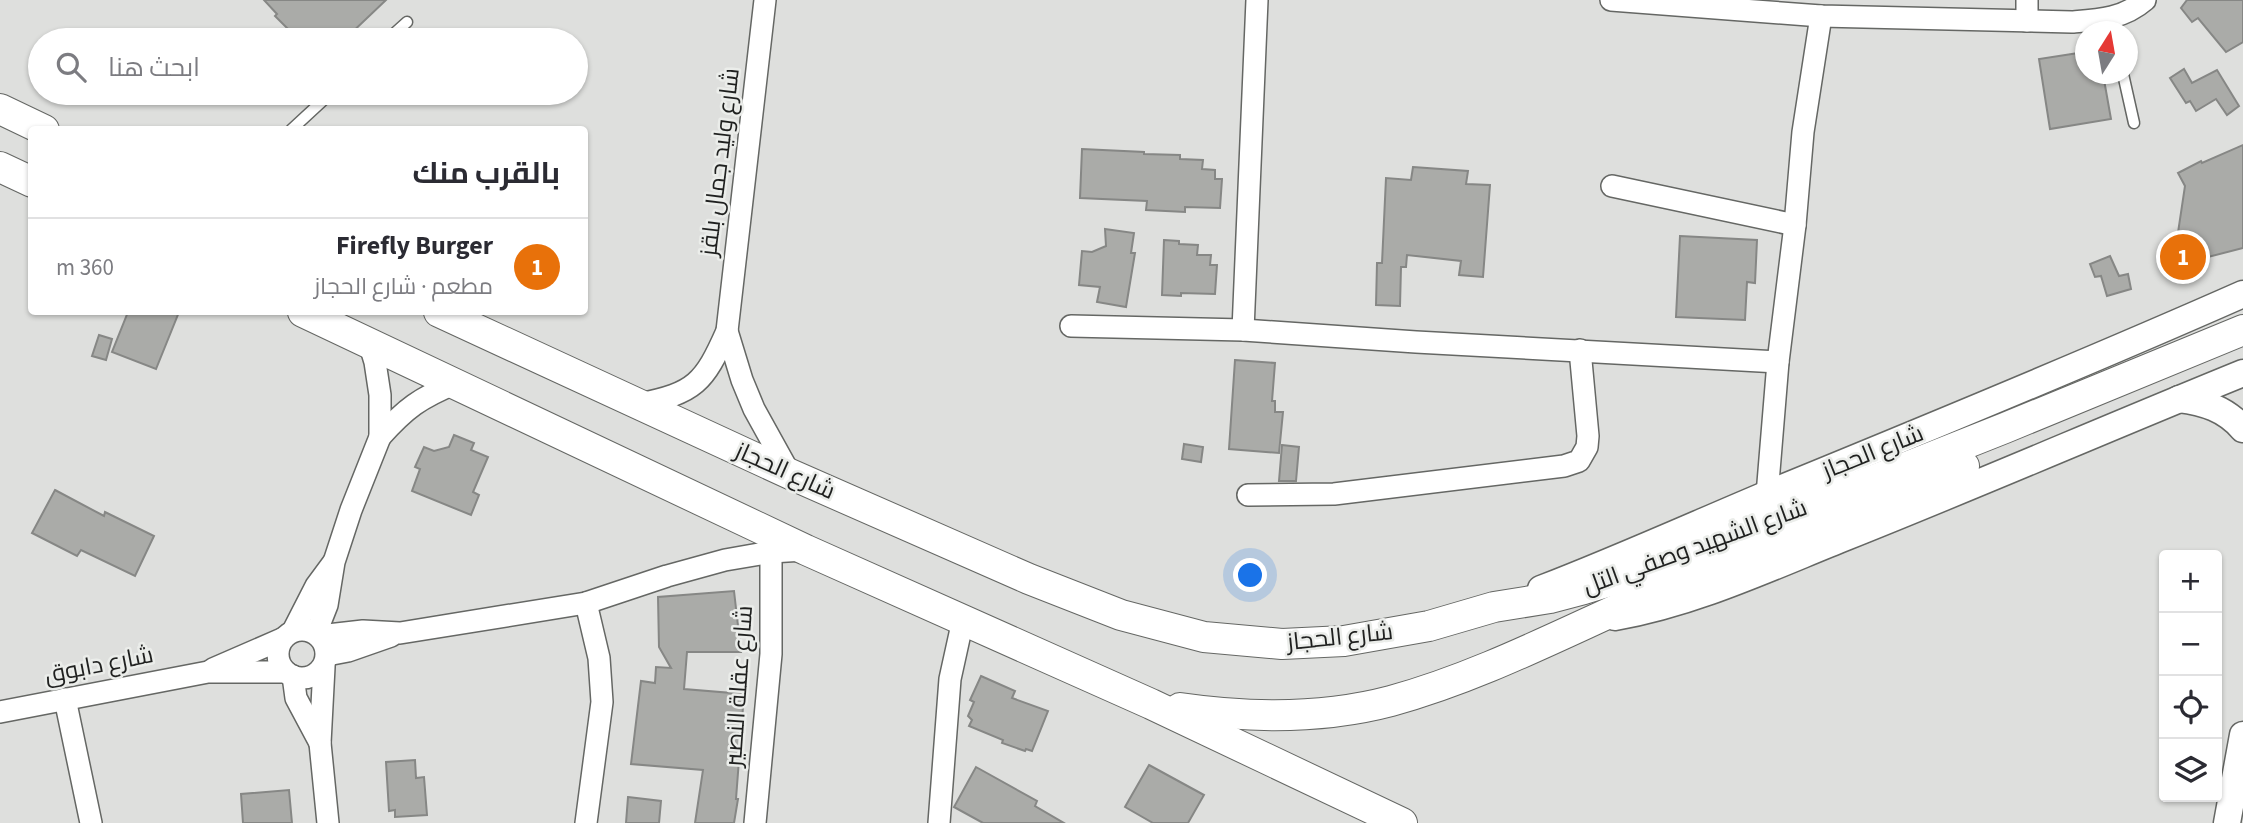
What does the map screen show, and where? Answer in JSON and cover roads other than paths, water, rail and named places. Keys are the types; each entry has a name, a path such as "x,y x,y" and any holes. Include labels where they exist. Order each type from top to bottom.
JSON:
{"main road":[{"path":"0,109 36,126"},
{"path":"0,166 28,180"},
{"path":"310,315 806,550 1151,704 1402,823"},
{"name":"شارع الحجاز","path":"446,315 790,474 1029,579 1109,610 1204,637 1255,643 1344,641 1429,626 1494,607"},
{"name":"شارع الشهيد وصفي التل","path":"1586,622 1764,535 2005,428 2243,330"},
{"name":"شارع الشهيد وصفي التل","path":"1494,607 1550,598 1764,535 2243,351"},
{"path":"1151,704 1257,716 1342,710 1388,702 1484,669 1586,622"}],"street":[{"name":"شارع وليد جمال بلقز","path":"639,404 679,394 697,383 715,360 727,331 765,0"},
{"path":"1243,330 1257,0"},
{"path":"1611,0 1821,16 2027,11 2075,23"},
{"path":"2117,21 2145,0"},
{"path":"1767,495 1778,362 1795,225 1806,104 1821,16"},
{"path":"1612,186 1795,225"},
{"name":"شارع الحجاز","path":"1494,607 1609,563 2243,293"},
{"path":"2204,311 2226,306 2243,311"},
{"path":"1071,326 1243,330 1778,362"},
{"name":"شارع وليد جمال بلقز","path":"727,331 754,409 790,474"},
{"path":"328,823 320,743 321,648 334,562 380,437 378,377 369,342"},
{"path":"1248,495 1334,494 1564,466 1579,461 1587,447 1588,436 1580,350"},
{"path":"1586,622 1650,611 1706,592 2006,473 2243,373"},
{"path":"380,437 419,399 456,383"},
{"path":"2179,399 2202,401 2222,411 2243,429"},
{"path":"288,635 301,629 321,648 368,645 400,632 586,603 725,560 771,552 806,550"},
{"name":"شارع عقلة النصير","path":"755,823 771,654 771,552"},
{"path":"321,648 313,676 307,678 290,674 280,665 278,656 288,635 316,586 334,562"},
{"path":"586,603 599,657 601,702 586,823"},
{"path":"939,823 950,679 963,620"},
{"name":"شارع دابوق","path":"208,672 288,635"},
{"name":"شارع دابوق","path":"0,712 208,672 290,674"},
{"path":"290,674 296,698 320,743"},
{"path":"65,699 91,823"},
{"path":"2227,823 2243,735"}],"lane":[{"path":"400,28 407,22"},
{"path":"2125,84 2134,123"},
{"path":"295,126 318,105"}],"place":[{"name":"Firefly Burger","path":"2183,257"}]}
